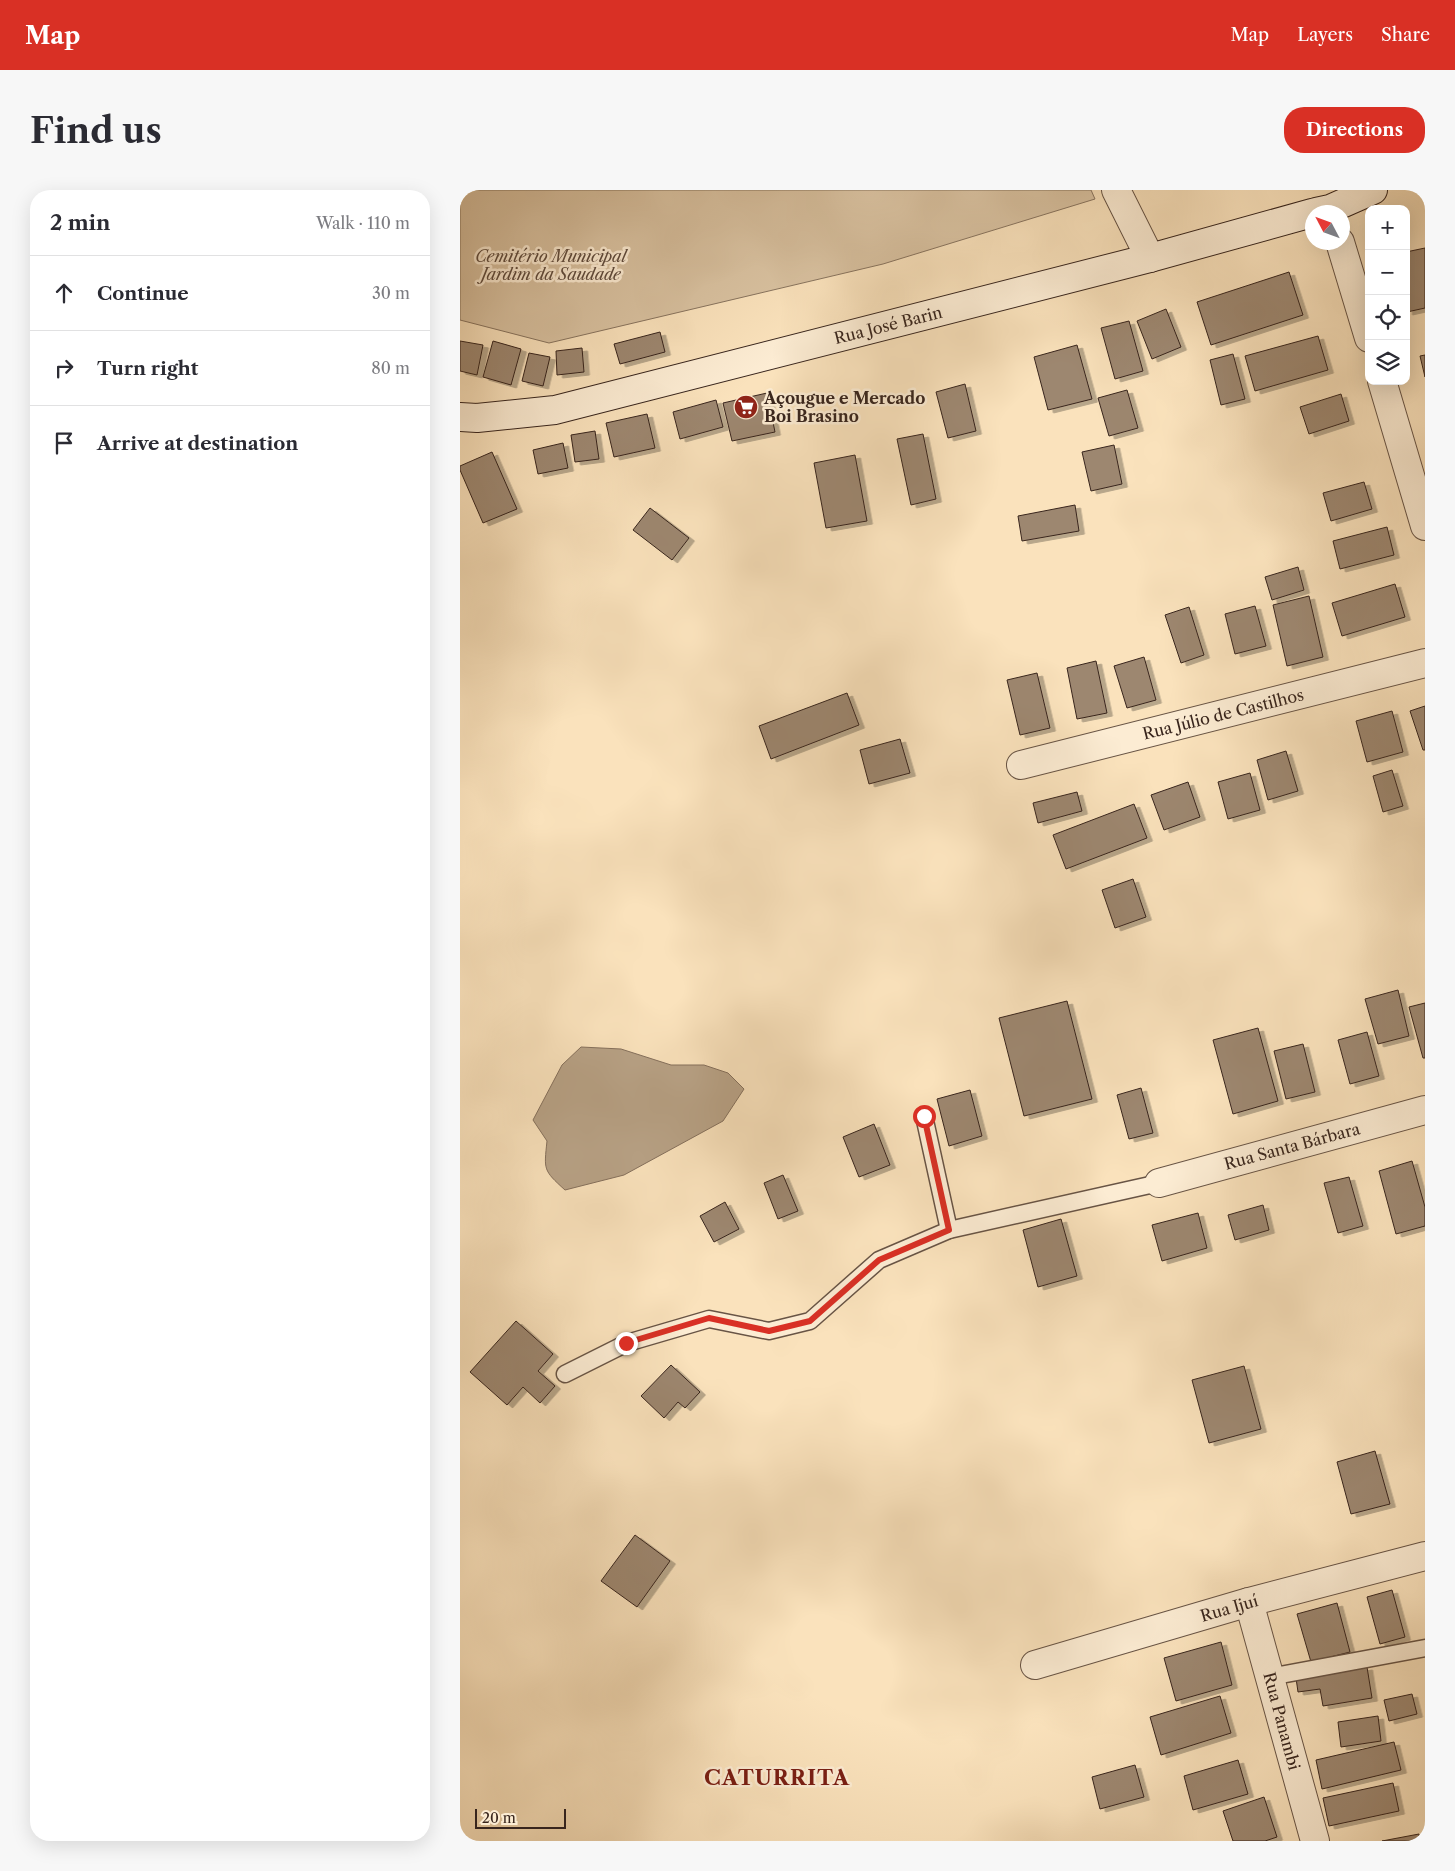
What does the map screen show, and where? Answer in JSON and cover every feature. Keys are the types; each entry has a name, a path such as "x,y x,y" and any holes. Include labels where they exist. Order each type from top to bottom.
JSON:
{"street":[{"path":"1116,190 1150,258"},
{"name":"Rua José Barin","path":"1338,205 1373,190"},
{"name":"Rua José Barin","path":"460,417 477,418 555,410 1305,217"},
{"path":"1342,250 1365,325"},
{"path":"1383,385 1425,526"},
{"name":"Rua Júlio de Castilhos","path":"1021,765 1425,663"},
{"name":"Rua Santa Bárbara","path":"1158,1183 1425,1110"},
{"name":"Rua Ijuí","path":"1035,1665 1249,1602 1425,1556"},
{"name":"Rua Panambi","path":"1249,1602 1315,1841"}],"lane":[{"path":"924,1116 949,1230"},
{"path":"565,1374 626,1343 709,1318 769,1331 810,1321 879,1260 949,1230 1158,1183"},
{"path":"1270,1677 1425,1648"}],"green space":[{"name":"Cemitério Municipal Jardim da Saudade","path":"460,190 1091,190 1095,199 883,264 549,343 460,320"}],"shaded area":[{"path":"581,1047 621,1049 671,1065 704,1065 728,1073 744,1089 723,1121 624,1175 565,1190 552,1178 547,1169 545,1158 547,1141 533,1120 562,1065"}],"building":[{"path":"1425,248 1425,308 1410,311 1410,295 1410,251"},
{"path":"1289,272 1303,315 1211,345 1197,302"},
{"path":"1166,309 1181,347 1152,359 1137,321"},
{"path":"1129,321 1143,371 1115,379 1101,328"},
{"path":"660,332 665,352 620,364 614,344"},
{"path":"1318,336 1328,370 1255,391 1245,356"},
{"path":"460,341 483,345 477,375 460,371"},
{"path":"493,341 521,349 511,385 483,377"},
{"path":"1077,345 1092,399 1048,410 1034,357"},
{"path":"582,348 584,372 557,375 556,351"},
{"path":"529,353 550,357 543,386 522,381"},
{"path":"1233,354 1245,399 1221,405 1210,360"},
{"path":"1425,355 1425,377 1420,356"},
{"path":"965,384 976,431 948,438 936,392"},
{"path":"1127,390 1138,428 1109,436 1098,398"},
{"path":"767,393 775,432 732,441 723,403"},
{"path":"1341,394 1349,421 1309,434 1300,407"},
{"path":"716,400 723,427 680,439 673,412"},
{"path":"647,414 655,448 614,457 606,423"},
{"path":"595,431 599,459 575,462 571,435"},
{"path":"923,434 936,499 911,505 897,439"},
{"path":"563,443 568,468 538,474 533,450"},
{"path":"1114,445 1122,484 1091,491 1082,452"},
{"path":"492,452 517,509 483,523 460,466"},
{"path":"855,455 867,521 826,528 814,463"},
{"path":"1364,482 1372,509 1331,521 1323,493"},
{"path":"1075,505 1079,531 1022,541 1018,516"},
{"path":"650,508 689,538 672,560 633,530"},
{"path":"1387,527 1394,555 1340,569 1333,541"},
{"path":"1298,567 1304,590 1272,600 1265,577"},
{"path":"1395,584 1405,617 1342,636 1332,603"},
{"path":"1309,596 1323,657 1287,666 1273,605"},
{"path":"1255,606 1266,646 1235,654 1225,614"},
{"path":"1189,607 1204,655 1181,663 1165,615"},
{"path":"1144,657 1156,700 1127,708 1114,666"},
{"path":"1096,661 1107,713 1077,719 1067,668"},
{"path":"1037,673 1050,728 1020,735 1007,680"},
{"path":"847,693 859,725 771,759 759,726"},
{"path":"1425,706 1425,750 1423,750 1410,711"},
{"path":"1392,711 1403,752 1367,762 1356,721"},
{"path":"900,739 910,773 869,784 860,750"},
{"path":"1286,751 1298,791 1268,800 1257,760"},
{"path":"1392,770 1403,806 1383,812 1373,776"},
{"path":"1250,773 1260,810 1228,819 1218,782"},
{"path":"1188,782 1200,817 1164,830 1151,795"},
{"path":"1077,792 1082,811 1038,823 1033,803"},
{"path":"1134,804 1147,838 1066,869 1053,835"},
{"path":"1133,879 1146,917 1115,928 1102,890"},
{"path":"1398,990 1409,1036 1378,1044 1365,999"},
{"path":"1067,1001 1092,1099 1024,1116 999,1018"},
{"path":"1425,1003 1425,1058 1423,1058 1409,1007"},
{"path":"1258,1028 1278,1101 1233,1114 1213,1040"},
{"path":"1367,1032 1379,1076 1350,1084 1338,1040"},
{"path":"1303,1044 1315,1092 1286,1099 1274,1051"},
{"path":"1141,1088 1153,1133 1129,1139 1117,1095"},
{"path":"970,1090 982,1136 949,1146 937,1099"},
{"path":"874,1124 890,1165 859,1177 843,1137"},
{"path":"1412,1161 1425,1207 1425,1226 1396,1234 1379,1171"},
{"path":"783,1175 798,1211 778,1219 764,1183"},
{"path":"1349,1177 1363,1226 1338,1233 1324,1183"},
{"path":"725,1202 739,1229 714,1242 700,1216"},
{"path":"1263,1205 1269,1230 1235,1240 1228,1215"},
{"path":"1198,1213 1207,1248 1162,1261 1152,1225"},
{"path":"1061,1219 1077,1276 1038,1287 1023,1230"},
{"path":"516,1321 553,1354 538,1371 555,1386 540,1403 523,1387 507,1405 470,1372"},
{"path":"671,1365 700,1392 685,1408 678,1402 664,1418 641,1396"},
{"path":"1244,1366 1261,1429 1209,1443 1192,1380"},
{"path":"1375,1451 1390,1504 1351,1514 1337,1462"},
{"path":"635,1535 670,1561 637,1607 601,1581"},
{"path":"1392,1590 1405,1637 1380,1644 1367,1597"},
{"path":"1337,1603 1350,1652 1311,1662 1297,1614"},
{"path":"1221,1642 1232,1685 1176,1701 1164,1658"},
{"path":"1367,1667 1372,1698 1323,1706 1320,1689 1298,1692 1296,1678"},
{"path":"1412,1694 1417,1714 1389,1721 1384,1700"},
{"path":"1220,1696 1231,1733 1161,1755 1150,1717"},
{"path":"1378,1716 1381,1741 1341,1747 1338,1722"},
{"path":"1394,1742 1401,1770 1322,1789 1316,1760"},
{"path":"1238,1760 1248,1794 1193,1810 1184,1776"},
{"path":"1135,1765 1144,1797 1100,1809 1092,1777"},
{"path":"1393,1783 1399,1811 1329,1826 1323,1798"},
{"path":"1264,1797 1277,1837 1265,1841 1233,1841 1223,1811"},
{"path":"1419,1834 1420,1841 1382,1841"}],"place":[{"name":"Açougue e Mercado Boi Brasino","path":"746,407"}],"district":[{"name":"CATURRITA","path":"777,1778"}],"route":[{"path":"626,1343 709,1318 769,1331 810,1321 879,1260 949,1230 924,1116"}]}
